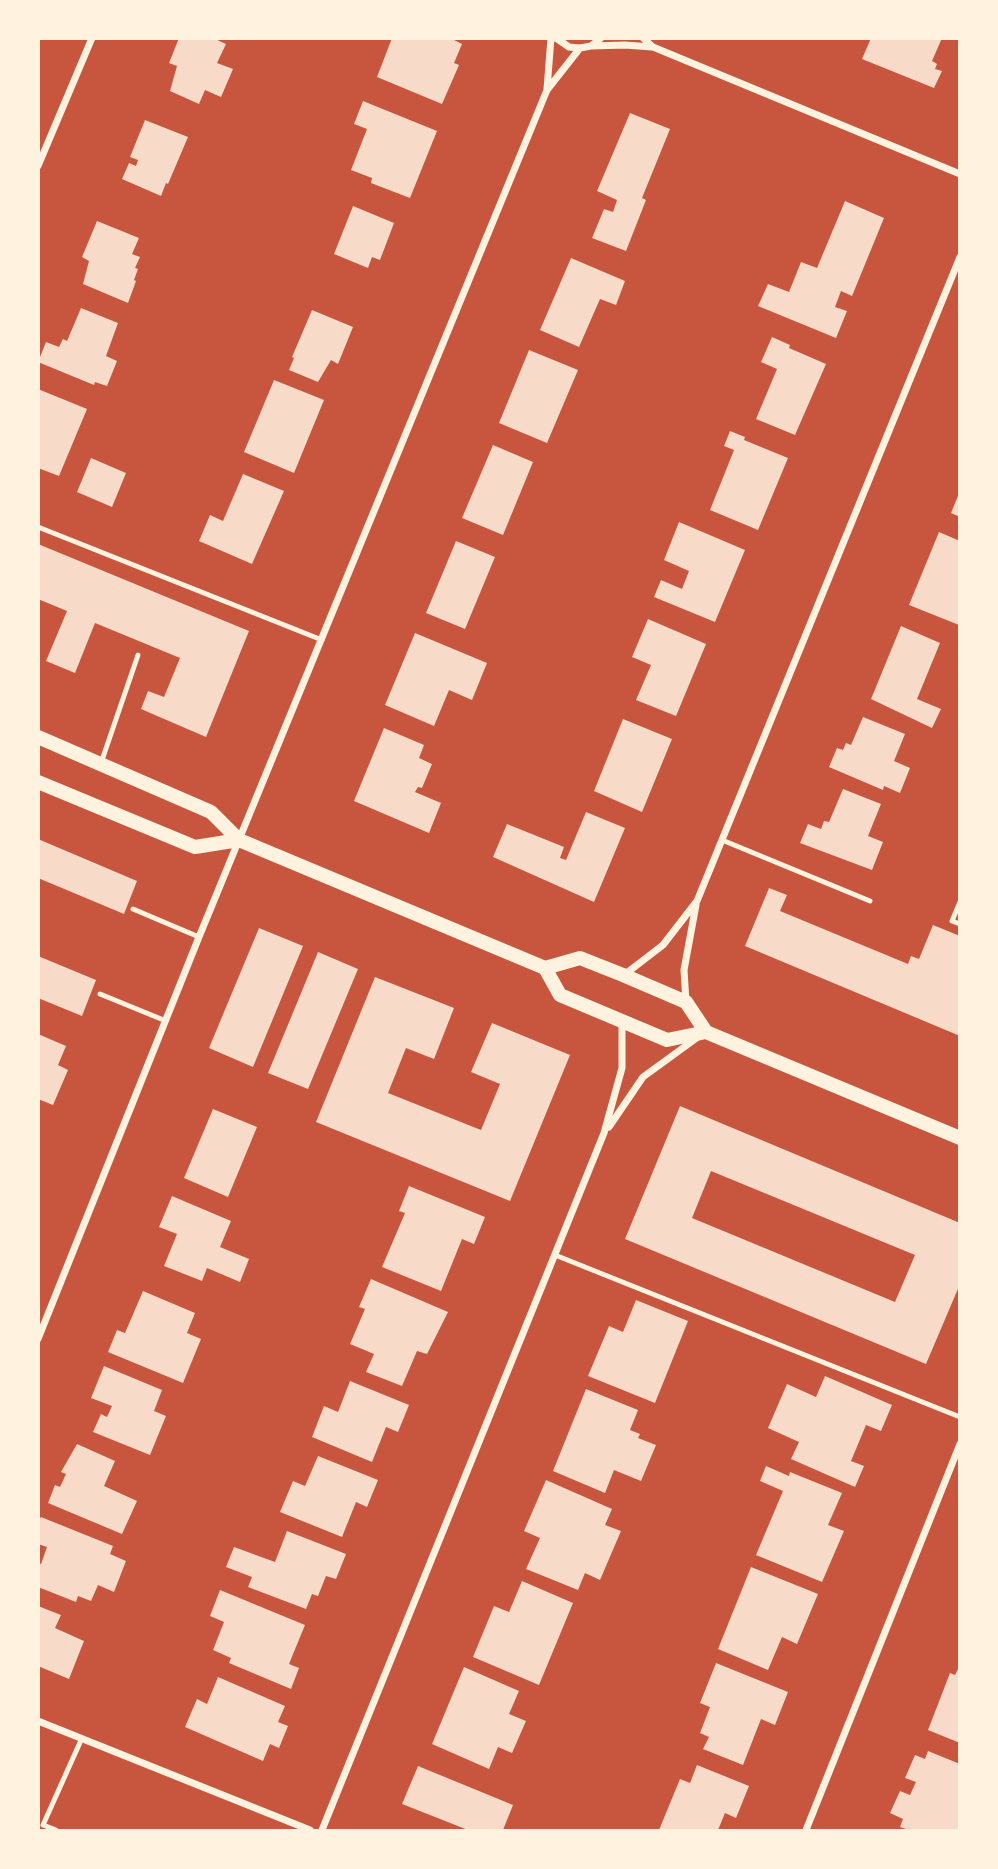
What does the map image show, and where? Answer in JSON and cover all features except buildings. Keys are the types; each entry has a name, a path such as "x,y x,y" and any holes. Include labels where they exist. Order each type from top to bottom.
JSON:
{"main road":[{"path":"38,737 211,812 239,840 545,968 560,995 667,1040 706,1031"},
{"path":"38,782 195,846 239,840"},
{"path":"545,968 580,958 623,975 686,1002 706,1031 960,1138"}],"street":[{"path":"38,166 92,38"},
{"path":"38,1339 199,937 547,90 554,38 569,47 580,48 625,44 653,47 960,174"},
{"path":"591,46 601,38"},
{"path":"643,38 653,47"},
{"path":"547,90 580,48"},
{"path":"686,1002 684,970 697,901 960,257"},
{"path":"623,975 663,945 697,901"},
{"path":"322,1830 604,1133 622,1068 622,1021"},
{"path":"604,1133 643,1077 706,1031"},
{"path":"806,1830 960,1444"},
{"path":"38,1721 310,1830"}],"lane":[{"path":"38,527 322,640"},
{"path":"101,763 138,655"},
{"path":"722,840 870,901"},
{"path":"960,902 952,921 960,924"},
{"path":"133,909 199,937"},
{"path":"100,994 166,1021"},
{"path":"555,1255 960,1417"},
{"path":"56,1830 43,1825 82,1738"}]}
